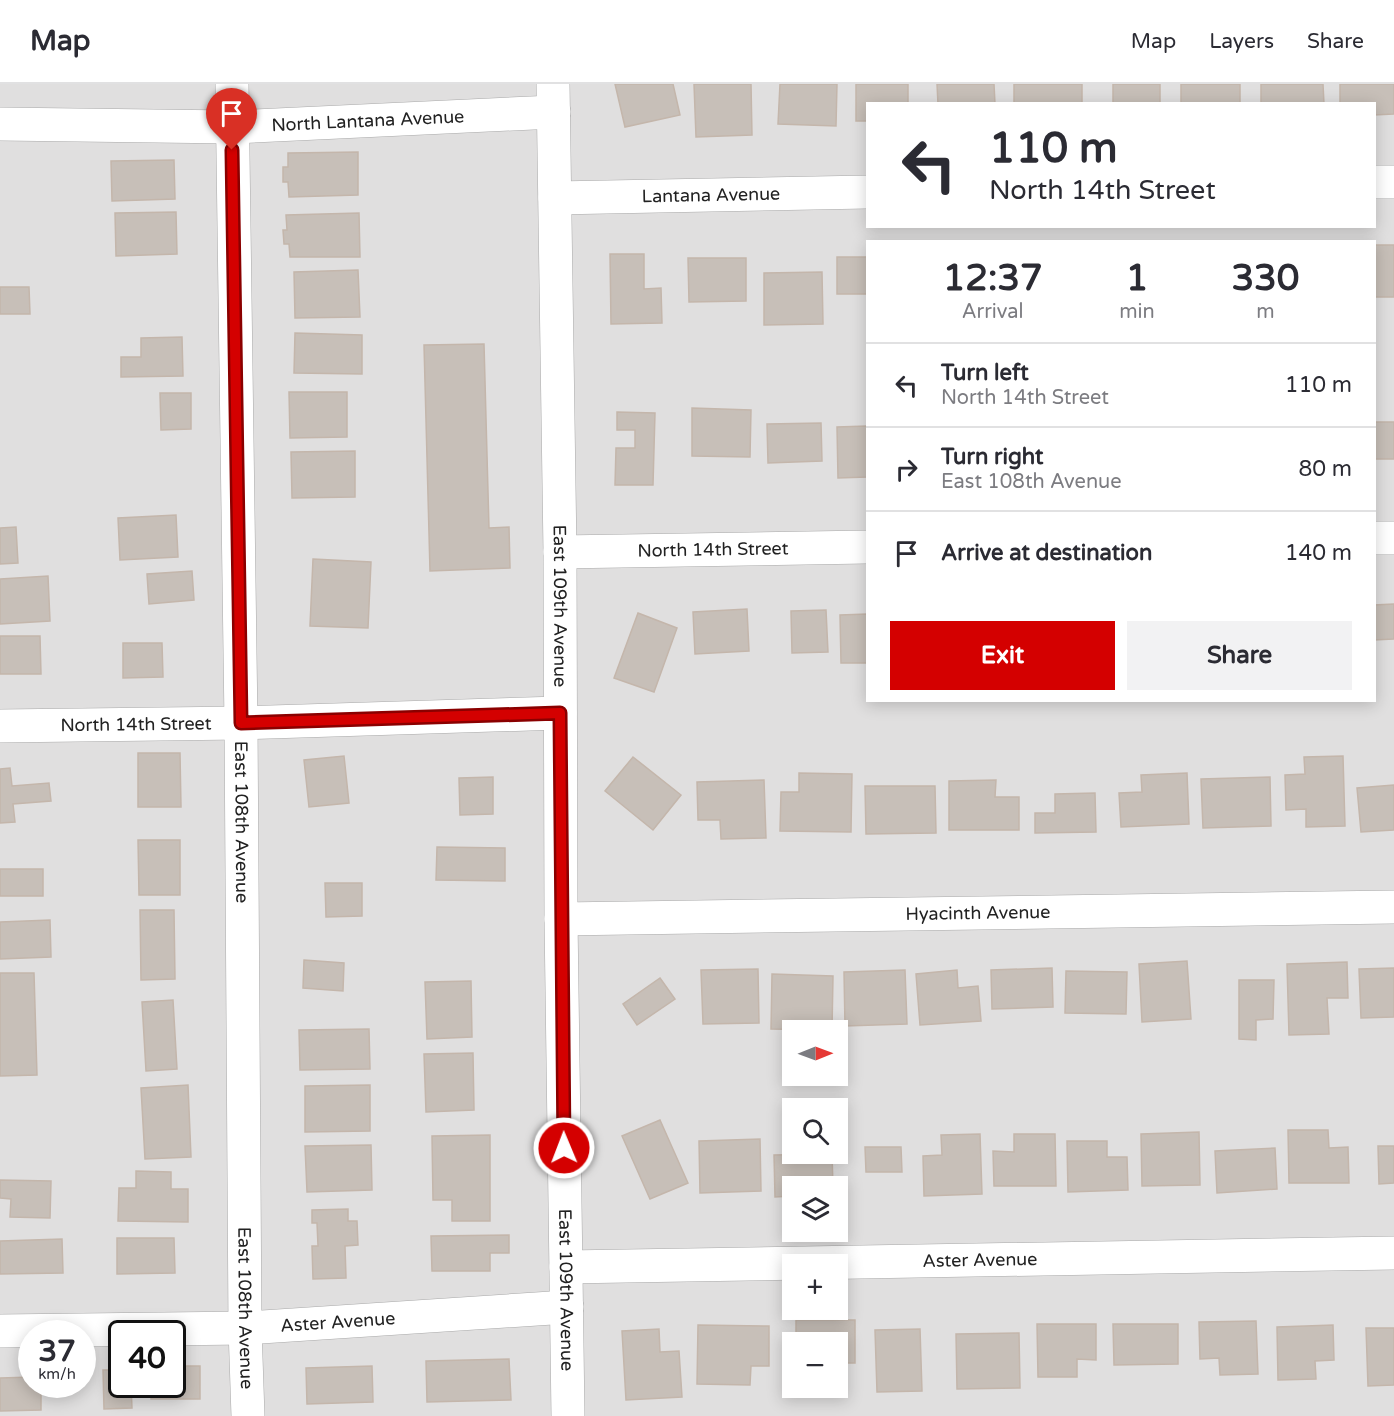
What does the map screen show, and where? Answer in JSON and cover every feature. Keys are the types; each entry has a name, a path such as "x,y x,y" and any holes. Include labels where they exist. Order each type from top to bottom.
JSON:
{"street":[{"name":"East 108th Avenue","path":"232,84 241,723 245,1328 248,1416"},
{"name":"North Lantana Avenue","path":"0,124 232,127 554,98"},
{"name":"East 109th Avenue","path":"554,98 568,1416"},
{"path":"1376,182 1394,182"},
{"name":"Lantana Avenue","path":"555,198 866,192"},
{"path":"1376,538 1394,538"},
{"name":"North 14th Street","path":"560,552 866,547"},
{"name":"North 14th Street","path":"0,726 241,723 560,713"},
{"name":"Hyacinth Avenue","path":"561,919 1394,906"},
{"name":"Aster Avenue","path":"566,1267 1394,1253"},
{"name":"Aster Avenue","path":"0,1331 245,1328 567,1307"}],"shaded area":[{"path":"0,84 1394,84 1394,1416 0,1416"}],"building":[{"path":"615,84 673,84 680,115 625,127"},
{"path":"694,84 751,84 752,135 696,137"},
{"path":"780,84 837,84 836,126 778,124"},
{"path":"856,84 908,84 908,102 866,102 866,121 856,121"},
{"path":"937,84 994,84 995,102 938,102"},
{"path":"1014,84 1082,84 1082,102 1014,102"},
{"path":"1113,84 1160,84 1160,102 1113,102"},
{"path":"1181,84 1240,84 1240,102 1181,102"},
{"path":"1261,84 1323,84 1324,102 1261,102"},
{"path":"1340,84 1394,84 1394,114 1376,115 1376,102 1340,102"},
{"path":"358,152 358,195 289,197 288,182 283,182 283,167 288,167 288,153"},
{"path":"174,160 175,199 112,201 111,161"},
{"path":"176,212 177,254 116,256 115,213"},
{"path":"359,213 360,257 290,257 289,244 284,244 283,230 287,230 286,215"},
{"path":"1376,245 1394,245 1394,297 1376,297"},
{"path":"610,254 644,254 644,289 661,288 662,323 611,324"},
{"path":"837,257 866,257 866,294 837,294"},
{"path":"688,258 746,258 746,301 689,302"},
{"path":"358,270 360,317 295,318 294,272"},
{"path":"822,272 823,324 764,325 764,273"},
{"path":"0,287 29,287 30,314 0,314"},
{"path":"295,333 362,335 362,374 294,373"},
{"path":"182,337 183,376 121,377 121,357 141,357 141,338"},
{"path":"484,344 489,528 509,527 510,568 430,571 424,345"},
{"path":"289,392 347,392 347,437 290,438"},
{"path":"160,393 191,393 191,429 161,430"},
{"path":"692,408 751,410 750,457 692,456"},
{"path":"617,412 655,413 653,485 615,485 616,448 635,448 635,430 617,430"},
{"path":"1376,422 1394,422 1394,459 1376,459"},
{"path":"821,423 822,461 768,463 767,424"},
{"path":"866,426 866,477 838,478 837,427"},
{"path":"355,451 355,497 292,498 291,452"},
{"path":"176,515 178,557 120,560 118,518"},
{"path":"16,527 18,563 0,564 0,528"},
{"path":"313,559 371,562 368,628 310,626"},
{"path":"192,571 194,600 149,604 147,574"},
{"path":"48,576 50,621 0,624 0,579"},
{"path":"1394,604 1394,639 1376,640 1376,605"},
{"path":"747,609 749,651 695,654 693,612"},
{"path":"826,610 828,652 792,653 791,611"},
{"path":"638,613 677,628 654,692 614,678"},
{"path":"866,614 866,663 841,663 840,615"},
{"path":"0,636 40,636 41,674 0,674"},
{"path":"123,643 162,643 163,677 123,678"},
{"path":"138,753 180,753 181,807 138,807"},
{"path":"344,756 349,803 309,807 304,760"},
{"path":"1343,756 1345,826 1306,827 1306,809 1286,810 1285,775 1305,774 1304,757"},
{"path":"633,757 681,795 653,830 605,791"},
{"path":"10,768 12,786 49,783 51,801 13,804 15,822 0,823 0,769"},
{"path":"799,773 852,774 851,832 780,831 781,792 799,792"},
{"path":"1187,773 1189,824 1121,827 1119,793 1142,792 1141,775"},
{"path":"493,777 493,814 460,815 459,778"},
{"path":"1270,777 1271,826 1203,828 1201,779"},
{"path":"764,780 766,838 721,839 720,820 698,820 697,782"},
{"path":"996,780 995,797 1019,797 1019,830 949,830 949,781"},
{"path":"1394,785 1394,830 1361,832 1357,788"},
{"path":"865,786 935,786 936,833 866,834"},
{"path":"1095,793 1096,832 1035,833 1035,813 1055,813 1055,794"},
{"path":"138,840 180,840 180,895 139,895"},
{"path":"437,847 505,848 505,881 436,880"},
{"path":"0,869 43,869 43,896 0,896"},
{"path":"325,883 362,883 362,916 326,917"},
{"path":"140,910 174,910 175,979 141,980"},
{"path":"50,920 51,957 0,959 0,922"},
{"path":"304,960 344,963 343,991 303,988"},
{"path":"1187,961 1191,1019 1142,1022 1139,964"},
{"path":"1347,962 1348,998 1327,998 1329,1034 1289,1035 1287,964"},
{"path":"1052,968 1053,1007 992,1009 991,970"},
{"path":"1394,968 1394,1017 1361,1018 1359,969"},
{"path":"758,969 759,1023 703,1024 701,970"},
{"path":"905,970 907,1024 848,1026 848,1020 845,1020 844,972"},
{"path":"957,970 958,988 978,986 981,1021 920,1025 916,974"},
{"path":"1066,971 1127,972 1126,1014 1065,1013"},
{"path":"0,973 34,973 37,1075 0,1076"},
{"path":"772,974 833,976 832,1020 782,1020 782,1029 771,1029"},
{"path":"660,978 675,999 637,1025 623,1004"},
{"path":"1239,980 1274,980 1273,1019 1256,1020 1256,1040 1239,1039"},
{"path":"471,981 472,1037 427,1039 425,982"},
{"path":"173,1000 177,1069 146,1071 142,1002"},
{"path":"369,1029 370,1069 300,1070 299,1030"},
{"path":"473,1053 474,1110 426,1112 424,1054"},
{"path":"188,1085 191,1157 145,1159 141,1088"},
{"path":"370,1085 370,1131 305,1132 305,1086"},
{"path":"660,1120 688,1183 650,1199 622,1136"},
{"path":"1288,1130 1328,1130 1329,1148 1348,1147 1349,1183 1289,1183"},
{"path":"1199,1132 1200,1185 1142,1186 1141,1134"},
{"path":"980,1134 982,1194 924,1196 923,1156 942,1155 941,1135"},
{"path":"1014,1134 1055,1134 1056,1186 994,1186 993,1151 1014,1152"},
{"path":"490,1135 490,1221 452,1221 452,1200 433,1200 432,1136"},
{"path":"760,1139 761,1191 700,1193 699,1141"},
{"path":"1067,1141 1107,1141 1107,1157 1127,1157 1128,1190 1068,1192"},
{"path":"371,1145 372,1190 307,1192 305,1146"},
{"path":"1378,1146 1394,1146 1394,1183 1379,1184"},
{"path":"865,1147 901,1147 902,1172 866,1172"},
{"path":"1275,1148 1277,1189 1217,1193 1215,1151"},
{"path":"774,1155 782,1155 782,1164 832,1164 833,1176 782,1176 782,1197 775,1197"},
{"path":"136,1171 171,1172 171,1189 188,1189 188,1222 118,1221 119,1188 136,1188"},
{"path":"0,1180 51,1181 50,1218 10,1217 11,1199 0,1198"},
{"path":"348,1209 348,1221 357,1221 358,1245 345,1246 346,1278 313,1279 312,1246 318,1246 317,1223 312,1223 312,1210"},
{"path":"509,1235 509,1253 490,1253 490,1271 432,1271 431,1236"},
{"path":"117,1238 174,1238 175,1273 117,1274"},
{"path":"62,1239 63,1273 0,1274 0,1241"},
{"path":"796,1320 855,1320 855,1363 848,1363 848,1332 796,1332"},
{"path":"1256,1321 1258,1374 1220,1375 1219,1358 1200,1359 1199,1322"},
{"path":"1037,1324 1096,1324 1096,1360 1077,1359 1077,1377 1038,1377"},
{"path":"1113,1324 1178,1324 1178,1364 1114,1365"},
{"path":"698,1325 769,1326 769,1366 751,1366 750,1385 697,1384"},
{"path":"1333,1325 1334,1360 1315,1361 1316,1379 1278,1380 1277,1327"},
{"path":"1366,1328 1394,1328 1394,1385 1368,1386"},
{"path":"659,1329 660,1352 679,1351 682,1397 626,1400 622,1331"},
{"path":"920,1329 922,1391 877,1392 875,1330"},
{"path":"1019,1333 1020,1388 957,1389 956,1334"},
{"path":"509,1359 511,1400 427,1402 426,1361"},
{"path":"186,1366 200,1366 200,1399 151,1399 186,1398"},
{"path":"372,1366 373,1402 307,1404 306,1368"},
{"path":"103,1370 108,1370 108,1398 132,1398 132,1408 104,1409"},
{"path":"18,1377 18,1398 41,1398 41,1410 0,1411 0,1378"}],"route":[{"path":"232,150 241,723 560,713 564,1148"}]}
